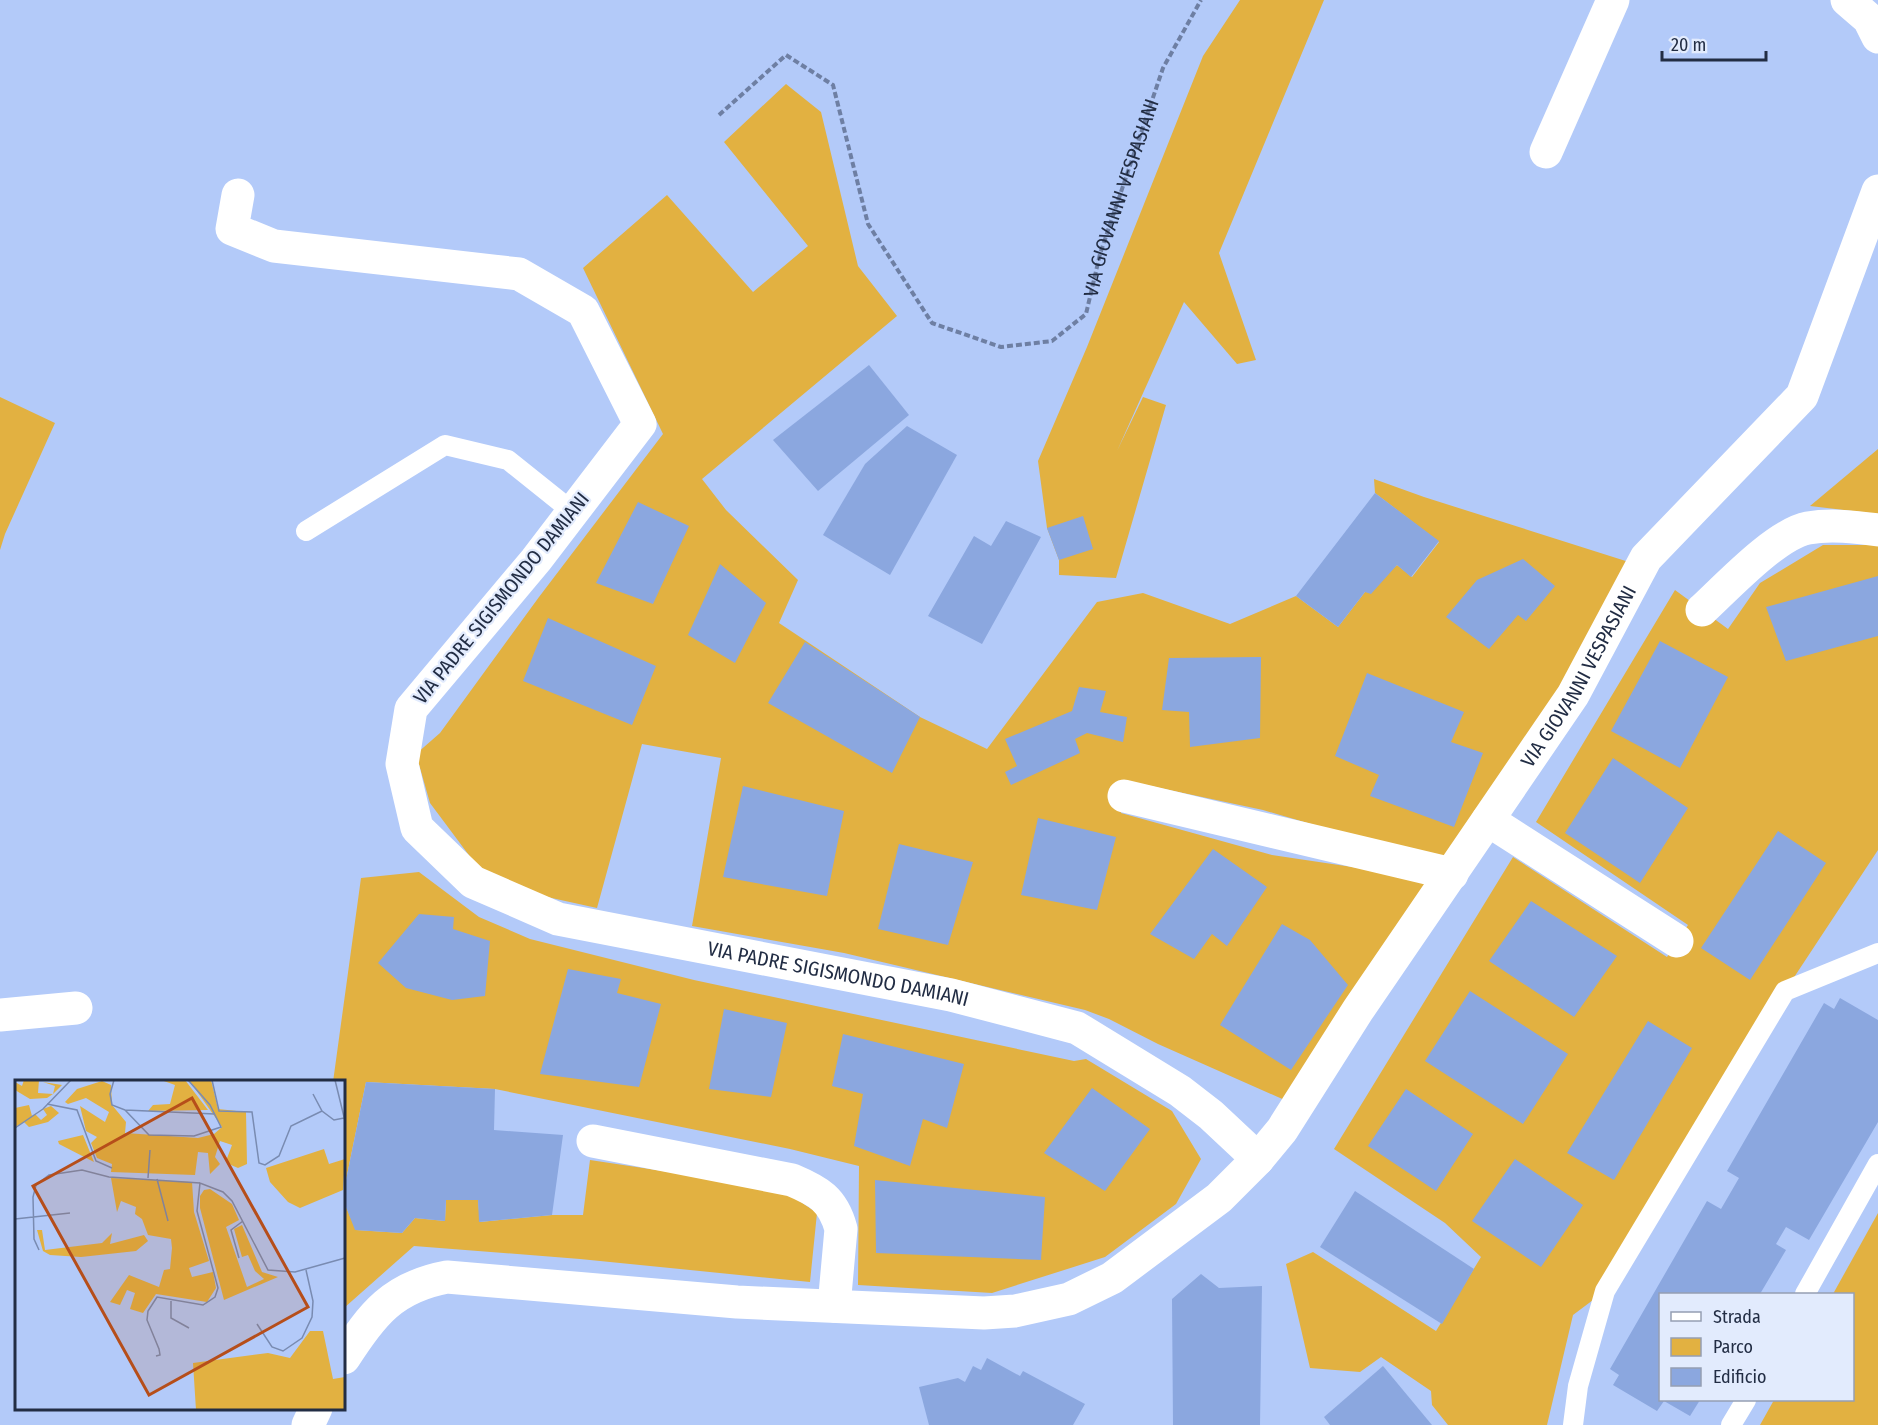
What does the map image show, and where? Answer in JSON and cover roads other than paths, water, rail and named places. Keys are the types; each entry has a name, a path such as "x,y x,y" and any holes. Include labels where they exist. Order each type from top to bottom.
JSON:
{"street":[{"path":"1546,152 1613,0"},
{"path":"1847,0 1869,19 1878,37"},
{"name":"VIA GIOVANNI VESPASIANI","path":"1258,1159 1282,1130 1358,1010 1572,695 1646,558 1802,396 1878,191"},
{"name":"VIA PADRE SIGISMONDO DAMIANI","path":"238,195 232,229 274,246 519,274 583,311 640,424 528,569 411,709 402,764 417,828 473,882 558,919 951,995 1077,1028 1180,1091 1211,1115 1258,1159"},
{"path":"1702,610 1779,541 1807,528 1857,527 1878,530"},
{"path":"1124,796 1452,874"},
{"path":"1488,820 1677,941"},
{"path":"0,1015 76,1008"},
{"path":"593,1141 792,1180 819,1193 828,1200 841,1229 834,1306"},
{"path":"345,1356 364,1328 387,1304 414,1285 447,1277 737,1302 998,1313 1040,1307 1096,1288 1134,1264 1219,1198 1258,1159"},
{"path":"308,1425 315,1410"}],"lane":[{"path":"306,531 445,446 508,460 573,512"},
{"path":"1574,1425 1578,1386 1605,1291 1785,991 1878,953"},
{"path":"1805,1293 1878,1164"},
{"path":"1731,1425 1745,1401"}]}
